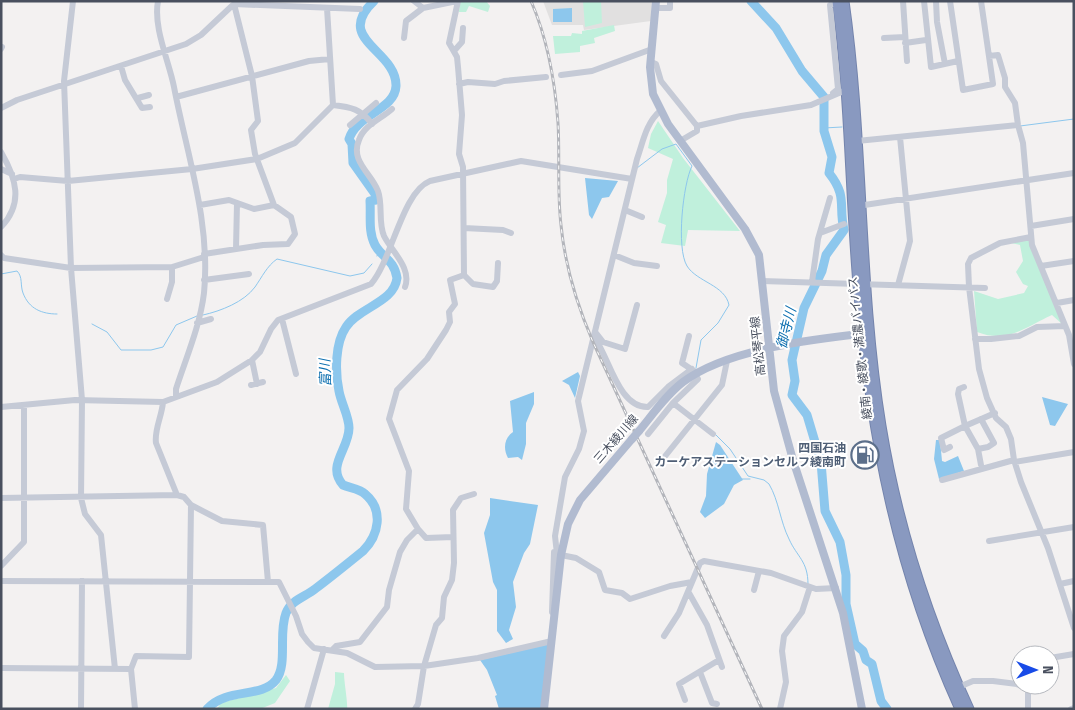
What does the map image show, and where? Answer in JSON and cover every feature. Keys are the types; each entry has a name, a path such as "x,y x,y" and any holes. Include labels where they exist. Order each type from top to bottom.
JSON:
{"highway":[{"name":"綾南・綾歌・満濃バイパス","path":"840,2 874,426 898,538 921,613 960,709"},
{"name":"綾南・綾歌・満濃バイパス","path":"840,2 857,141 857,206"},
{"name":"綾南・綾歌・満濃バイパス","path":"867,333 880,424 900,520 928,610 969,709"}],"main road":[{"name":"高松琴平線","path":"656,4 651,85 660,111 754,243 759,255 774,390 784,428 843,613 862,709"},
{"name":"三木綾川線","path":"544,709 563,540 572,514 580,500 639,430 673,392 695,372 727,361 797,342 867,333"}],"street":[{"path":"73,1 64,85 71,268 82,400 81,498 85,514 101,535 115,669"},
{"path":"158,1 163,53 176,97 200,205 204,255 204,280 198,318 176,389 176,396"},
{"path":"225,1 228,10"},
{"path":"414,1 424,8"},
{"path":"404,38 406,21 424,8 458,1 449,43 454,51 462,115 459,154 463,174 464,275 473,284 493,287 497,281 498,263"},
{"path":"656,4 670,8 670,1"},
{"path":"903,1 906,61"},
{"path":"924,1 926,40 931,67 958,62"},
{"path":"936,1 937,22 945,64"},
{"path":"950,1 963,90 993,84 981,1"},
{"path":"827,99 838,89 830,5 840,2"},
{"path":"1,108 17,100 163,53 194,40 235,3 360,8"},
{"path":"1,255 4,258 71,268 172,267 204,255 236,249 288,244 292,241 295,234 294,222 291,217 274,205 257,159 251,130 258,121 252,76 235,3"},
{"path":"1,169 13,176 68,181 192,169 257,159 295,143 333,105 327,8"},
{"path":"454,51 462,42 463,28"},
{"path":"884,38 926,40"},
{"path":"561,75 592,71 652,49"},
{"path":"989,56 998,55 1005,78 1005,87 1015,103 1018,124 1024,143 1031,237 1069,335 1074,364"},
{"path":"176,97 309,61 330,59"},
{"path":"651,62 656,64 661,80 697,126 697,131 680,141"},
{"path":"121,66 125,80 138,98 142,108 150,107"},
{"path":"459,84 495,84 504,81 546,77"},
{"path":"697,126 741,116 798,108 827,99 841,90 846,90"},
{"path":"138,98 149,95"},
{"path":"350,124 376,103"},
{"path":"333,105 351,107 364,114 372,123"},
{"path":"392,109 372,123 359,138 356,154 361,166 378,192 382,227 390,247 406,270 407,281 405,287"},
{"path":"553,626 551,578 555,536 565,477 583,438 584,431 578,401 632,179 648,127 660,111"},
{"path":"857,141 900,138 1018,124"},
{"path":"898,285 910,241 900,138"},
{"path":"1,152 13,176 16,187 15,204 9,218 1,227"},
{"path":"1,407 82,400 163,402 217,382 252,360 260,352 271,329 282,319 368,286 377,276 383,265 418,189 430,181 509,163 532,162 632,179"},
{"path":"857,206 1074,172"},
{"path":"815,282 820,233 830,198"},
{"path":"200,205 229,200 254,209 274,205"},
{"path":"236,249 237,203"},
{"path":"625,210 642,217"},
{"path":"1031,226 1074,219"},
{"path":"820,233 843,224"},
{"path":"464,228 503,230 511,233"},
{"path":"1031,237 1000,243 971,258 968,264 969,287 979,369 987,398 1012,439 1015,461 1021,482 1042,532 1074,628"},
{"path":"614,255 634,262 657,266"},
{"path":"1041,266 1074,261"},
{"path":"167,299 172,282 172,267"},
{"path":"204,280 249,274"},
{"path":"452,537 426,538 406,509 410,471 389,419 397,390 426,360 450,322 449,312 454,304 450,280 464,275"},
{"path":"762,281 985,288"},
{"path":"1057,303 1074,300"},
{"path":"595,335 603,342 625,349 638,305"},
{"path":"198,318 211,319"},
{"path":"282,319 296,374"},
{"path":"975,338 991,340 1019,336 1037,327 1065,326"},
{"path":"595,335 627,398 643,407 650,409 668,387 695,372"},
{"path":"648,434 660,416 698,379 695,372 682,363 689,336"},
{"path":"252,360 257,384"},
{"path":"662,460 722,384 727,361"},
{"path":"964,387 959,389 958,394 965,426 978,449 981,465"},
{"path":"163,402 160,425 155,437 177,495"},
{"path":"673,403 713,434"},
{"path":"1,566 24,542 24,406"},
{"path":"950,447 944,450 941,438 995,414"},
{"path":"978,449 988,447 994,443 981,419"},
{"path":"942,480 1015,461 1074,452"},
{"path":"415,709 418,704 424,666 436,625 442,618 444,596 452,580 454,563 452,537 454,510 461,498 474,494"},
{"path":"1,498 177,495 184,497 191,505 222,521 263,525 268,582"},
{"path":"135,709 131,669 136,656 189,657 191,505"},
{"path":"989,541 1074,527"},
{"path":"332,650 336,646 360,642 387,607 389,590 400,552 407,540 418,529"},
{"path":"555,536 563,540"},
{"path":"555,536 559,570"},
{"path":"561,555 576,558 599,572 605,590 622,593 630,599 670,586 692,582"},
{"path":"664,636 689,593 700,563 704,561 759,570 822,590 836,588"},
{"path":"754,590 759,570"},
{"path":"1,581 279,582 296,616 302,634 314,648 347,653 375,667 424,666 478,658 552,640"},
{"path":"81,709 82,581"},
{"path":"1060,584 1074,581"},
{"path":"780,709 786,682 782,651 784,636 802,612 808,587"},
{"path":"689,593 707,625 722,666"},
{"path":"307,709 324,649"},
{"path":"1060,656 1074,654"},
{"path":"685,700 679,684 719,660"},
{"path":"1,668 131,669"},
{"path":"700,672 712,703 717,704"},
{"path":"959,686 974,681 1017,684 1028,690 1028,709"}],"shaded area":[{"path":"543,1 652,1 651,21 584,30 583,25 552,25"}],"green space":[{"path":"460,1 486,1 490,6 488,12 469,6 466,12 459,12"},
{"path":"583,1 601,1 602,23 585,27"},
{"path":"614,25 615,31 594,38 595,43 580,46 580,52 555,54 553,36 571,36 572,33 582,34 582,31"},
{"path":"658,121 683,158 740,231 688,230 685,246 661,243 666,225 658,222 667,193 667,180 673,159 648,148 651,134"},
{"path":"1029,239 1062,324 1052,315 1025,329 1007,335 988,335 977,332 974,291 998,299 1024,293 1028,286 1023,284 1016,272 1023,261 1020,245 1011,243"},
{"path":"335,672 344,673 347,709 328,709 335,684"},
{"path":"286,675 290,681 275,703 260,709 217,709 221,703 276,688"}],"water":[{"path":"572,8 572,22 553,22 553,9"},
{"path":"585,178 618,181 609,197 602,198 592,219 589,215"},
{"path":"578,372 580,376 575,398 569,385 562,381"},
{"path":"534,392 534,404 526,423 526,444 522,460 518,457 508,458 505,444 513,432 510,401"},
{"path":"1042,397 1068,404 1055,426 1050,425"},
{"path":"936,440 940,440 942,461 945,462 958,456 964,471 939,479 934,459"},
{"path":"716,442 720,445 743,480 734,485 724,504 705,518 700,512 706,496 707,474"},
{"path":"490,498 538,505 530,544 524,553 513,582 516,607 509,630 513,639 506,643 497,631 497,590 493,582 484,533 490,515"},
{"path":"548,644 541,709 499,709 495,696 497,695 487,670 480,660"}],"waterway":[{"name":"富川","path":"207,709 215,702 224,698 262,689 270,686 276,680 282,666 283,630 288,609 363,551 373,538 376,530 377,515 371,500 360,491 343,485 338,478 337,471 337,464 348,436 349,428 338,383 337,358 342,334 359,314 390,293 397,278 391,263 378,249 373,240 370,201 376,200 375,194 353,163 352,144 349,139 353,131 360,124 389,101 394,94 396,86 394,74 387,63 363,36 360,26 363,14 374,1"},
{"name":"御寺川","path":"751,1 776,28 802,71 824,97 824,131 832,157 829,173 841,195 844,230 826,255 822,271 804,308 792,360 795,381 792,395 807,415 821,462 825,511 840,542 846,575 846,604 855,644 863,651 866,660 872,664 881,701 887,709"},
{"path":"1020,126 1074,119"},
{"path":"824,128 842,127"},
{"path":"637,168 662,149 676,144 692,166 686,187 682,216 681,231 684,257 687,266 697,276 717,288 726,298 729,305 718,323 701,340 696,368"},
{"name":"富川","path":"377,256 379,250"},
{"path":"203,315 217,311 245,297 277,259 350,276 364,273 372,264"},
{"path":"1,274 17,271 20,276 23,293 32,307 41,312 57,314"},
{"path":"92,324 107,332 121,350 151,350 163,347 176,325 197,316"},
{"path":"715,434 730,449 748,476 764,480 769,484 786,532 804,564 808,576 808,584"},
{"path":"742,479 750,479"}],"railway":[{"path":"531,1 542,31 553,76 558,123 561,225 565,255 577,300 593,342 762,709"}],"place":[{"name":"四国石油 カーケアステーションセルフ綾南町","path":"865,455"}]}
